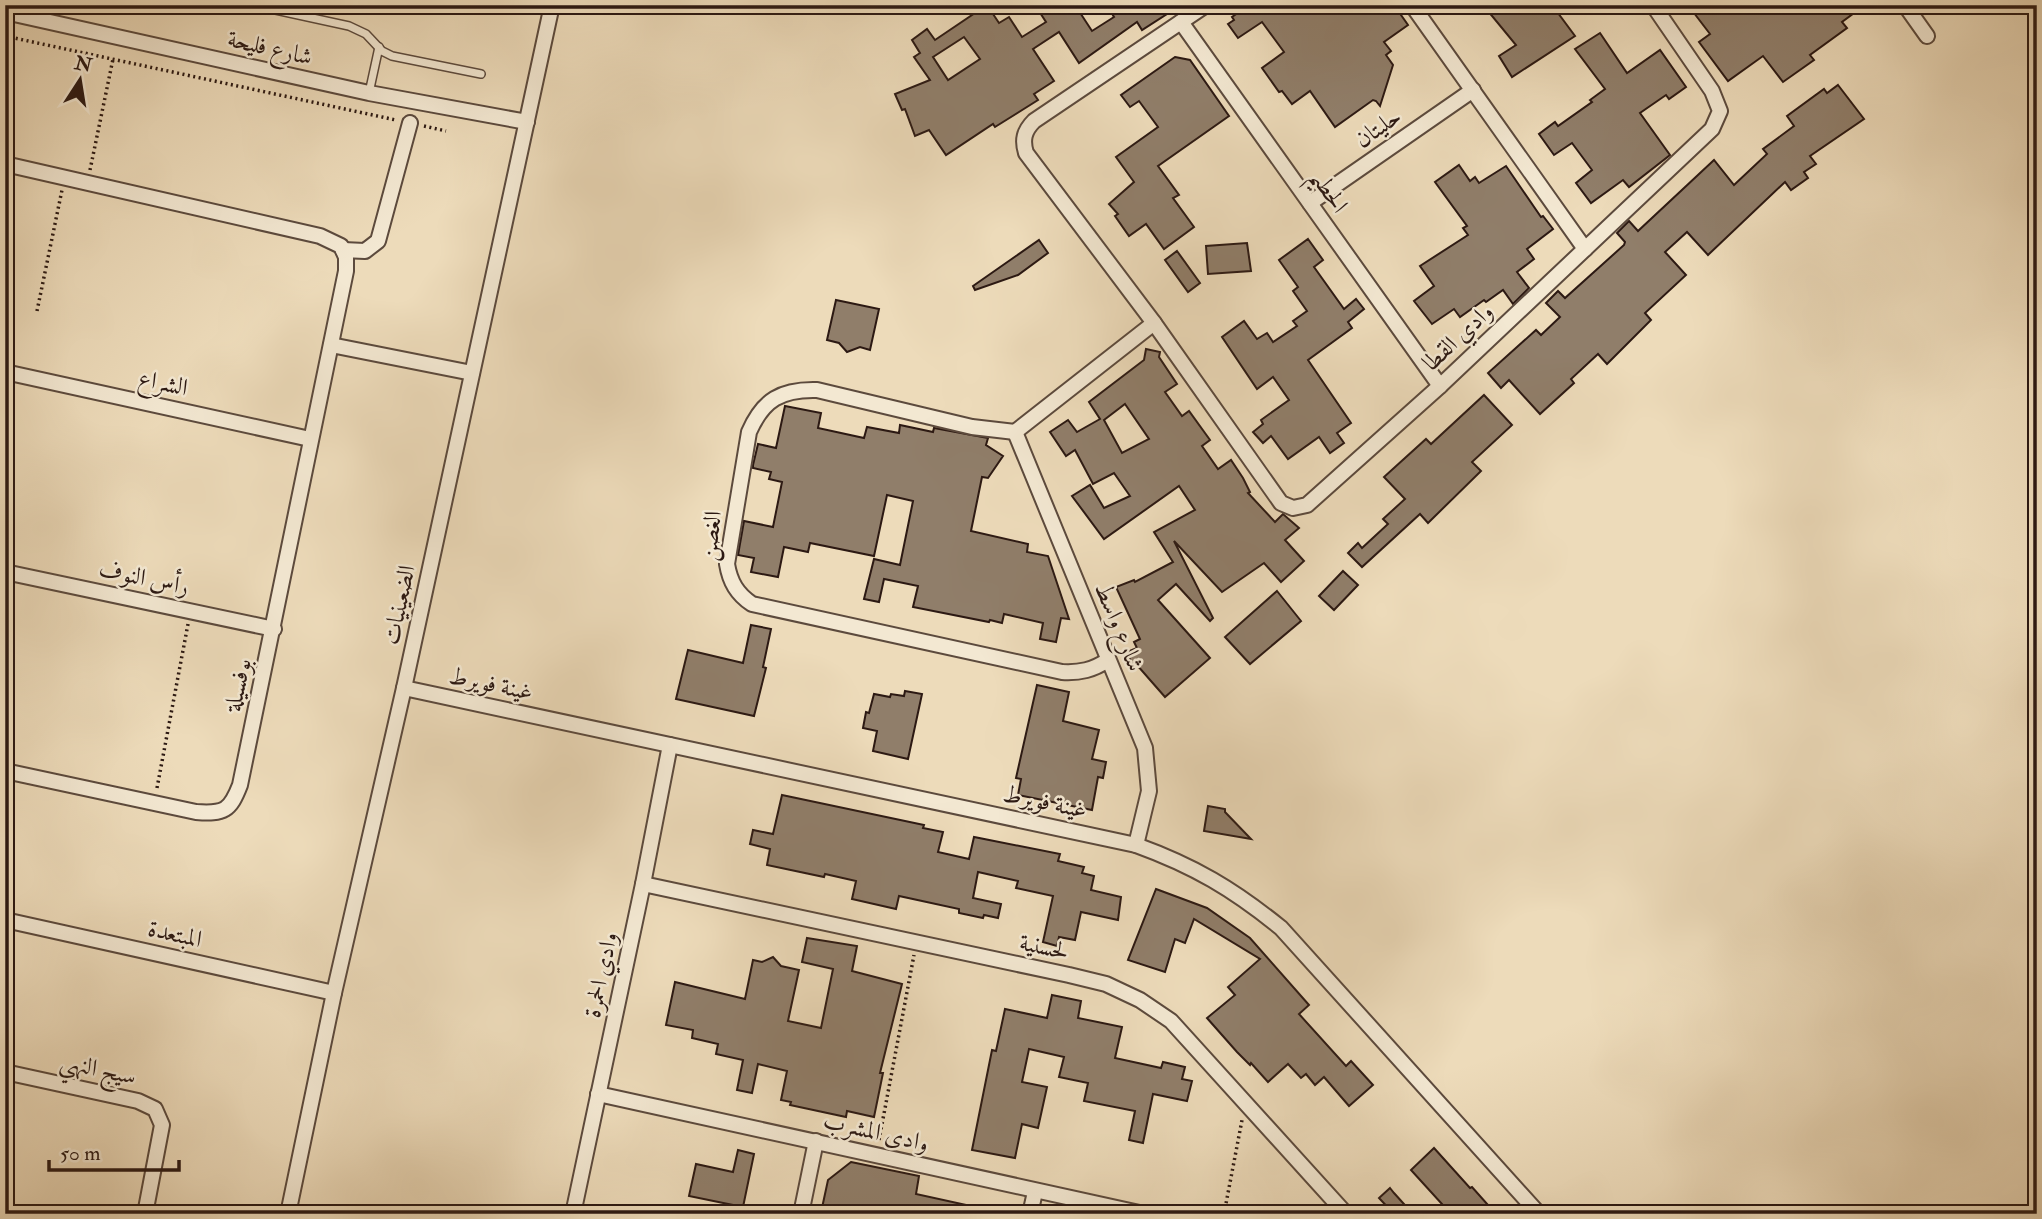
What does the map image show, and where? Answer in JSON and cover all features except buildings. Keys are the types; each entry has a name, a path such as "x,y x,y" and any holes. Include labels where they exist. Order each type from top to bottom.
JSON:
{"street":[{"name":"الضعينيات","path":"288,1214 334,993 404,688 552,5"},
{"name":"وادي القطا","path":"1206,5 1034,121 1024,135 1026,153 1154,323 1281,503 1293,508 1307,505 1440,386 1713,129 1720,111 1713,91 1653,5"},
{"path":"1412,5 1585,249"},
{"path":"1905,5 1927,36"},
{"name":"شارع فليحة","path":"5,12 369,93 527,122"},
{"name":"الحطيم","path":"1181,22 1440,386"},
{"name":"حليتان","path":"1310,203 1473,90"},
{"path":"5,164 320,236 332,240 343,250 366,251 378,241 411,123"},
{"name":"بوفسيلة","path":"5,771 197,812 215,813 226,810 234,800 240,785 274,629 310,439 346,271 343,250"},
{"path":"1015,432 1154,323"},
{"path":"331,345 472,373"},
{"name":"الشراع","path":"5,372 310,439"},
{"name":"الغصن","path":"1015,432 972,427 817,390 782,394 768,403 756,416 749,432 727,564 732,583 752,604 1062,672 1078,673 1095,668 1108,660"},
{"name":"شارع واسط","path":"1015,432 1145,748 1149,791 1136,845"},
{"name":"رأس النوف","path":"5,572 274,629"},
{"name":"غينة فويرط","path":"404,688 1136,845 1175,860 1213,878 1248,901 1281,928 1539,1214"},
{"name":"وادي الحمرة","path":"573,1214 670,745"},
{"name":"لحسنية","path":"643,884 1106,984 1140,1000 1171,1021 1346,1214"},
{"name":"المبتعدة","path":"5,920 334,993"},
{"name":"سيج النهي","path":"5,1072 138,1101 155,1108 162,1125 145,1214"},
{"name":"وادى المشرب","path":"598,1094 1144,1214"},
{"path":"801,1214 816,1141"},
{"path":"1030,1214 1035,1192"}],"lane":[{"path":"252,5 349,26 366,34 391,56 481,74"},
{"path":"369,93 379,47"}],"path":[{"path":"5,36 446,131"},
{"path":"88,183 113,59"},
{"path":"37,311 65,177"},
{"path":"154,803 190,611"},
{"path":"876,1155 917,943"},
{"path":"1224,1214 1240,1129 1250,1107"}]}
